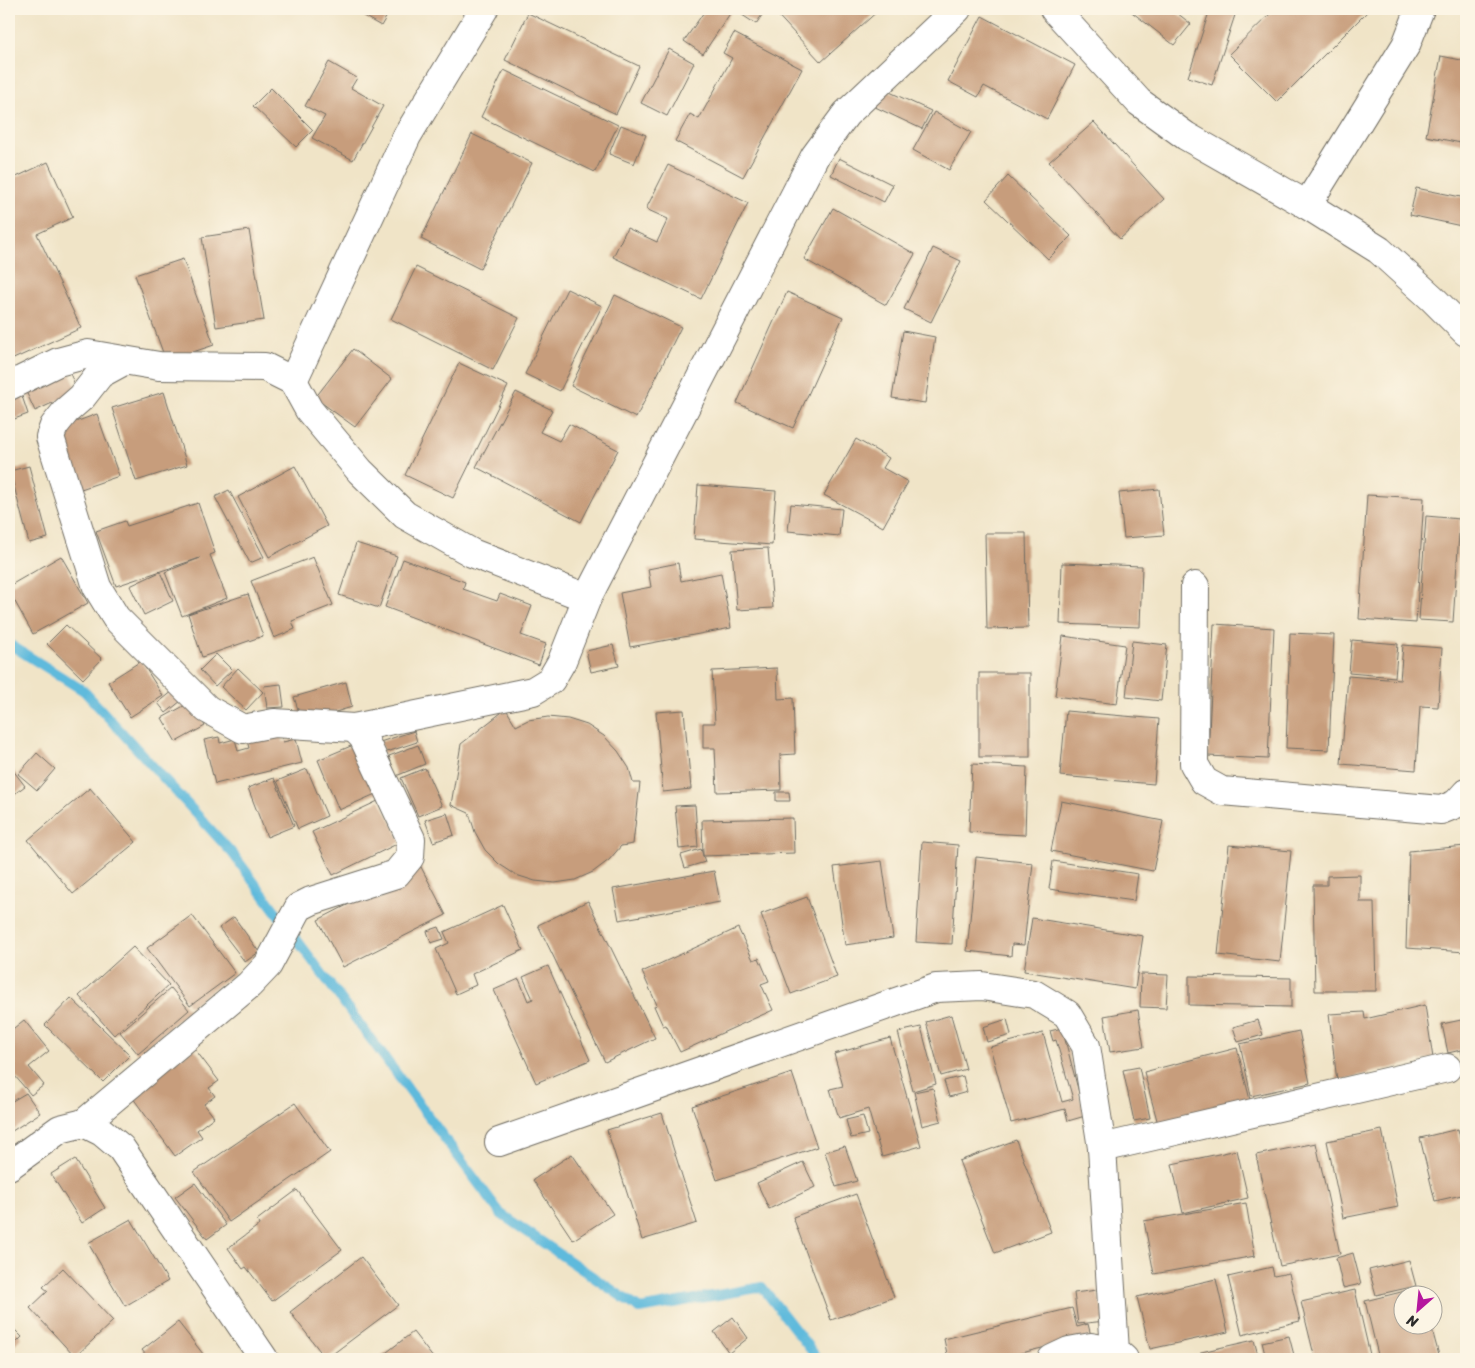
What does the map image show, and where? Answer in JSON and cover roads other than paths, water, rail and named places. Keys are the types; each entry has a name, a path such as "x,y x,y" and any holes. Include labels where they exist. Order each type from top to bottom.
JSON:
{"street":[{"path":"293,381 408,136 484,9"},
{"path":"124,361 100,374 82,397 66,411 54,426 50,437 97,587 116,618 206,709 243,729 274,723 354,728 532,691 550,680 562,661 587,598 815,156 846,114 957,9"},
{"path":"1054,9 1139,102 1186,136 1307,205 1379,250 1466,332"},
{"path":"1307,205 1406,45 1420,9"},
{"path":"9,386 58,362 88,354 159,366 264,367 293,381 309,410 360,471 405,515 472,552 587,598"},
{"path":"1195,586 1194,764 1204,782 1222,791 1442,810 1456,804 1466,793"},
{"path":"9,1166 60,1129 84,1123 249,985 268,965 299,907 311,901 396,874 410,857 411,839 363,737 354,728"},
{"path":"499,1142 936,988 982,986 1034,994 1067,1014 1086,1046 1102,1148 1119,1355 1091,1347 1069,1351 1052,1359"},
{"path":"1102,1148 1447,1068"},
{"path":"84,1123 102,1132 121,1148 264,1359"}],"waterway":[{"path":"9,644 84,691 233,854 501,1214 640,1309 762,1287 818,1359"}]}
